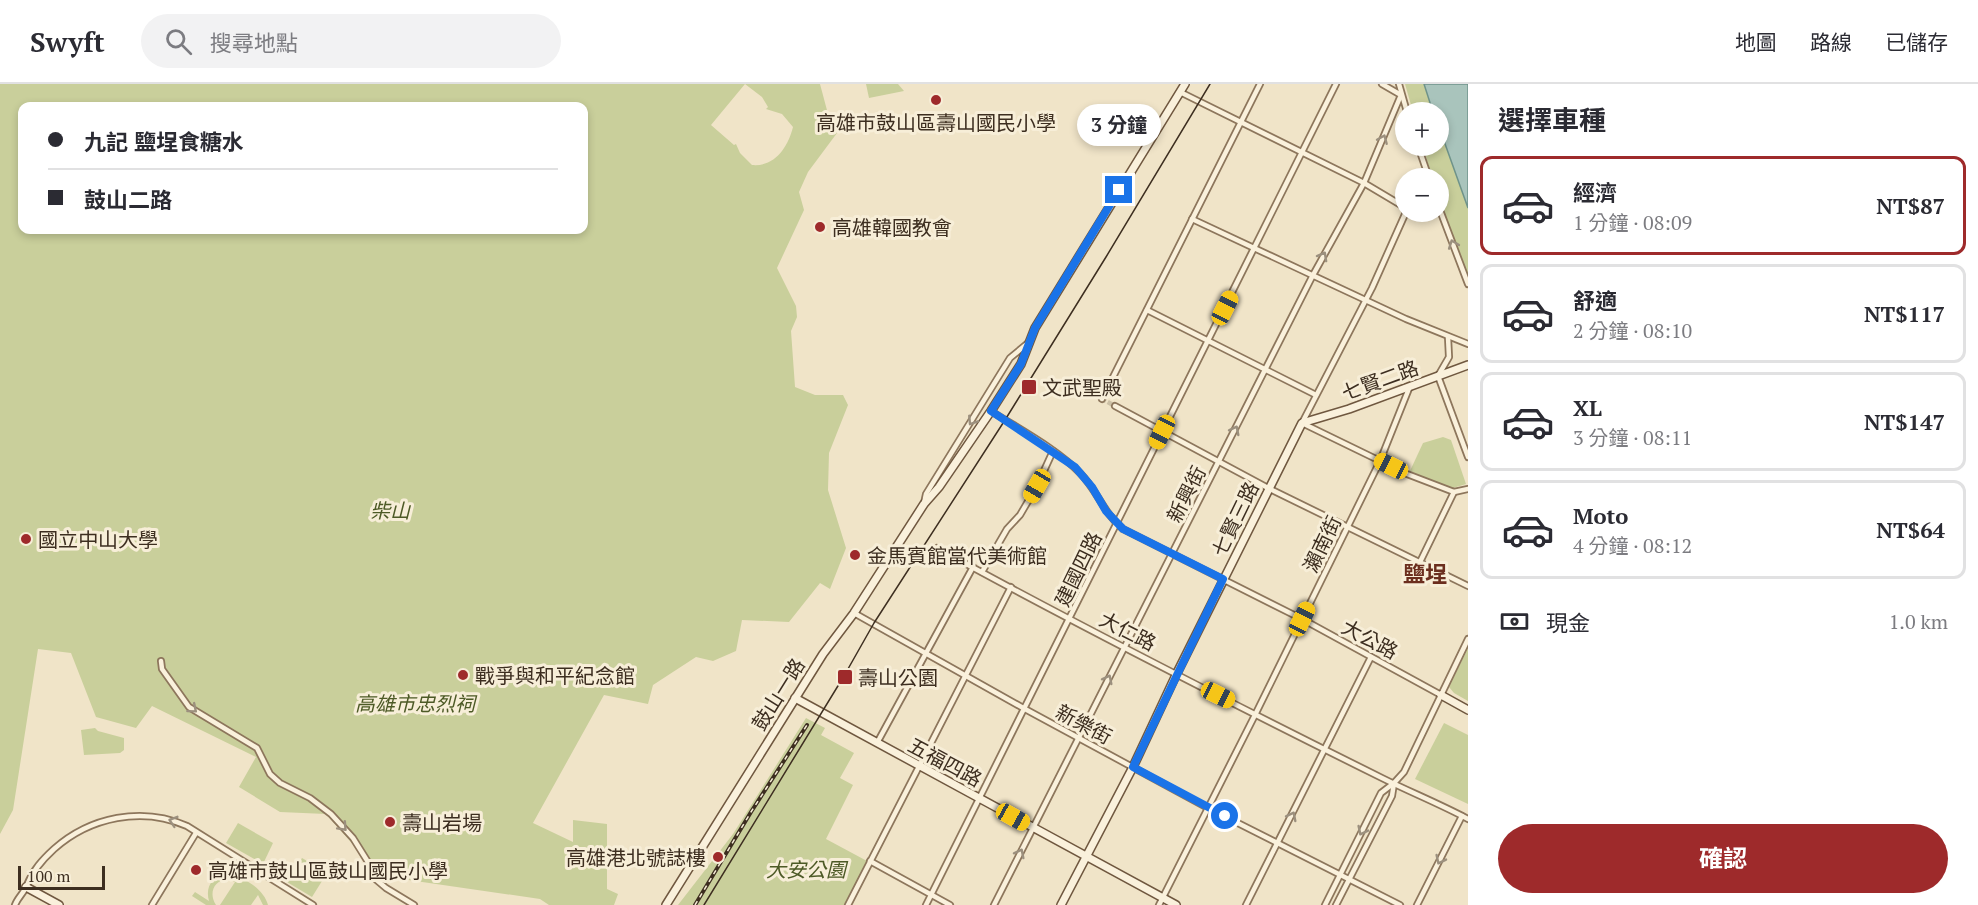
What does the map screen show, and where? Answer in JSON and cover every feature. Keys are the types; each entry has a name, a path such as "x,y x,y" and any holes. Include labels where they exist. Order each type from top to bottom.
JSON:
{"street":[{"path":"1028,343 1087,242 1185,84"},
{"path":"1102,399 1260,84"},
{"name":"建國四路","path":"926,905 1336,84"},
{"path":"1382,84 1401,95"},
{"path":"1399,84 1403,102"},
{"path":"1180,92 1364,183 1395,203"},
{"name":"新興街","path":"994,905 1313,275 1364,183 1401,95"},
{"path":"1192,219 1366,300 1468,344"},
{"name":"七賢三路","path":"1061,905 1133,767 1268,488 1366,300 1401,222"},
{"path":"1444,222 1468,284"},
{"path":"1147,310 1316,395"},
{"path":"1448,337 1449,357 1438,376 1468,457"},
{"name":"鼓山一路","path":"666,905 822,654 854,613 924,504 939,487 991,411 1021,364 1028,343"},
{"name":"鼓山一路","path":"924,504 926,494 1010,358 1028,343"},
{"name":"七賢二路","path":"1302,423 1349,409 1468,365"},
{"name":"瀨南街","path":"1161,902 1380,461 1410,386"},
{"path":"1115,406 1268,488 1468,586"},
{"name":"大公路","path":"991,411 1075,467 1117,524 1302,619 1441,695"},
{"path":"1302,423 1380,461 1454,492 1468,489"},
{"path":"1460,437 1468,434"},
{"path":"982,572 1007,529 1026,505 1053,452"},
{"path":"1420,562 1454,492"},
{"name":"大仁路","path":"938,548 1177,674 1465,817"},
{"path":"877,743 973,567"},
{"path":"848,905 1011,587"},
{"name":"新樂街","path":"854,613 1133,767 1400,905"},
{"path":"1325,905 1381,793 1404,772 1468,639"},
{"path":"1246,905 1371,657"},
{"path":"161,661 162,669 189,706 257,748 270,774 280,783 310,798 331,814 353,838 368,862 373,877 414,905"},
{"path":"1441,695 1468,710"},
{"name":"五福四路","path":"795,698 1086,857 1161,902 1176,905"},
{"path":"1336,905 1392,796 1394,783"},
{"path":"15,905 29,877 60,844 94,823 117,818 152,817 176,821 313,905"},
{"path":"1417,905 1465,817"},
{"path":"152,905 196,833"},
{"path":"870,861 950,905"},
{"path":"26,886 59,905"}],"green space":[{"name":"柴山","path":"0,84 745,84 820,84 828,114 837,133 808,172 799,192 804,210 777,268 796,306 797,317 791,331 795,387 815,395 843,395 848,405 829,453 828,490 846,548 830,589 820,583 789,622 742,620 736,651 713,661 696,657 653,685 648,704 604,695 533,823 573,842 573,820 607,824 607,889 618,894 614,905 549,905 540,899 381,876 326,814 280,812 239,787 256,757 152,706 136,728 96,717 71,653 38,649 13,810 0,834","holes":["745,84 762,97 768,107 766,109 782,114 793,127 788,142 774,159 760,165 752,165 740,153 736,144 734,145 711,125"]},
{"path":"866,84 898,84 904,91 869,98"},
{"path":"1405,84 1424,84 1430,102 1410,102"},
{"path":"1449,155 1468,208 1468,279 1448,222 1449,168 1429,168 1426,156"},
{"path":"1443,437 1451,440 1466,484 1450,489 1410,471 1423,443"},
{"path":"1468,648 1468,701 1454,693 1449,687"},
{"name":"大安公園","path":"806,718 825,728 821,735 854,753 840,778 853,785 826,839 867,861 845,905 678,905 733,834"},
{"path":"1444,723 1468,735 1468,804 1415,779"},
{"path":"95,728 98,731 124,738 124,750 120,753 84,755 81,730"},
{"path":"238,823 273,843 263,864 226,843"},
{"path":"302,858 327,873 312,897 287,882"},
{"path":"227,874 240,877 252,884 266,899 268,905 263,905 258,895 251,905 220,905 235,882 229,880 219,882 213,889 213,899 216,905 206,905 192,896 195,892 209,901 208,891 211,883 217,877"}],"water":[{"path":"1424,84 1468,84 1468,208 1449,155 1449,102 1430,102"}],"tunnel":[{"path":"1102,399 1115,406"}],"tram line":[{"path":"704,905 874,623 1005,420 1210,84"}],"railway":[{"path":"695,905 807,725"}],"place":[{"name":"高雄市鼓山區壽山國民小學","path":"936,100"},
{"name":"高雄韓國教會","path":"820,227"},
{"name":"文武聖殿","path":"1029,387"},
{"name":"國立中山大學","path":"26,539"},
{"name":"金馬賓館當代美術館","path":"855,555"},
{"name":"戰爭與和平紀念館","path":"463,675"},
{"name":"壽山公園","path":"845,677"},
{"name":"壽山岩場","path":"390,822"},
{"name":"高雄港北號誌樓","path":"718,857"},
{"name":"高雄市鼓山區鼓山國民小學","path":"196,870"}],"district":[{"name":"鹽埕","path":"1425,573"}],"route":[{"path":"1119,190 1035,328 1021,364 991,411 1075,467 1092,487 1106,511 1123,529 1223,579 1133,767 1225,816"}],"park label":[{"name":"高雄市忠烈祠","path":"415,703"}]}
